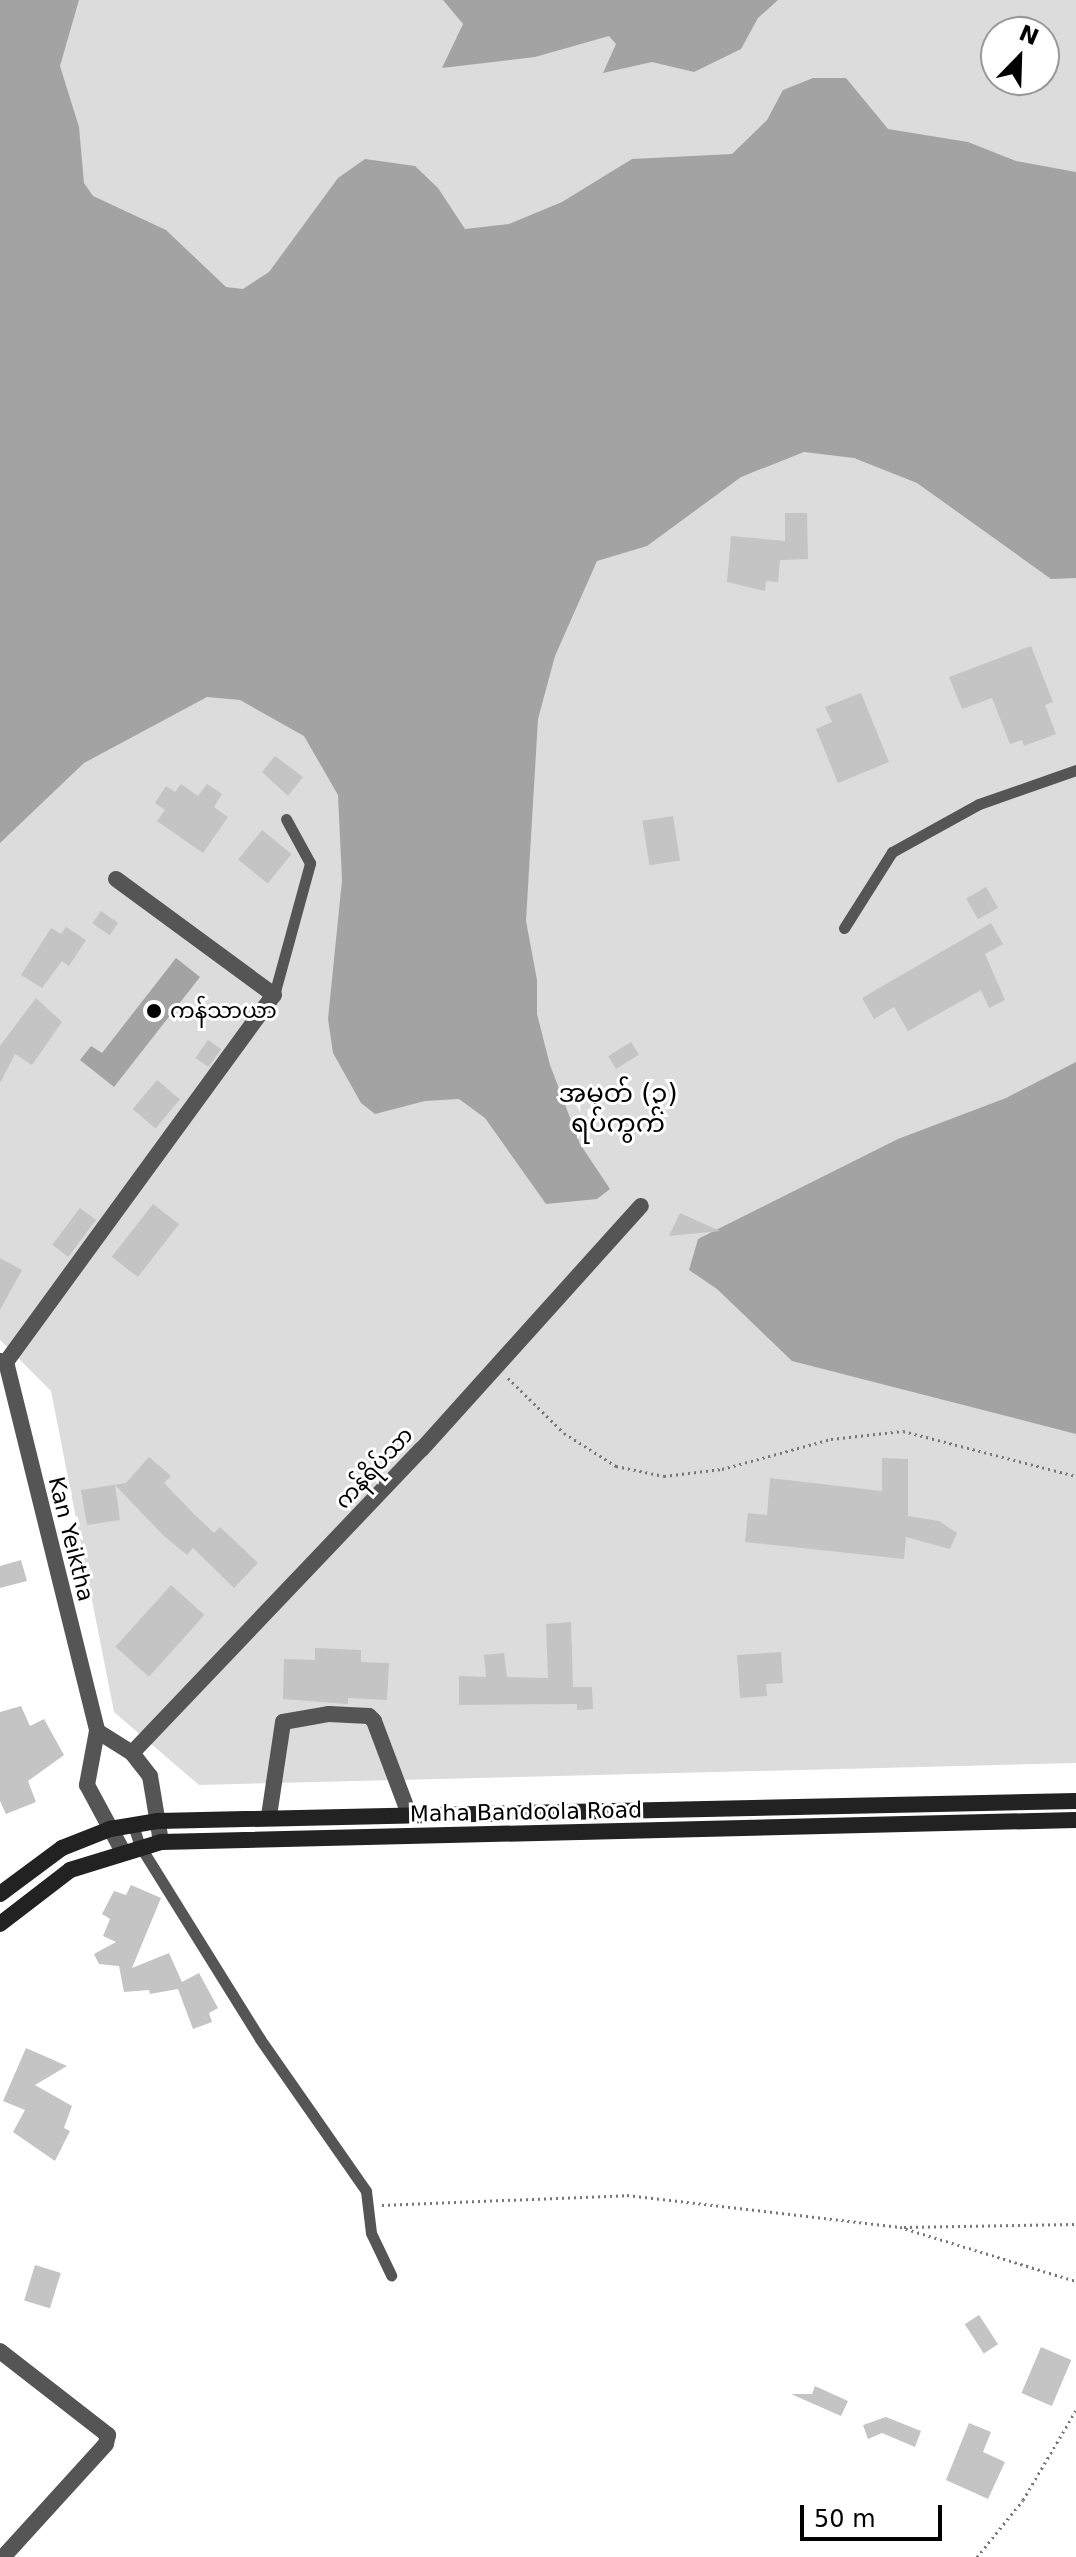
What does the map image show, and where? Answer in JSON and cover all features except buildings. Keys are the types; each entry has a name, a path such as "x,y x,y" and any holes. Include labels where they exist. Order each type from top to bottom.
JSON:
{"main road":[{"name":"Maha Bandoola Road","path":"0,1894 44,1859 110,1829 158,1821 269,1816 1076,1801"},
{"name":"Maha Bandoola Road","path":"0,1924 52,1880 122,1850 161,1842 1076,1820"}],"street":[{"path":"3,1362 274,995 116,879"},
{"name":"ကန်ရိပ်သာ","path":"132,1753 497,1367 641,1206"},
{"name":"Kan Yeiktha","path":"3,1362 97,1731"},
{"path":"269,1816 283,1722 329,1714 369,1716 374,1721 409,1814"},
{"path":"122,1850 87,1785 97,1731 132,1753 150,1776 161,1842"},
{"path":"0,2351 108,2435 106,2444 3,2557"}],"lane":[{"path":"844,928 892,852 979,804 1076,770"},
{"path":"274,995 310,863 286,819"},
{"path":"133,1825 140,1846 260,2039 366,2191 371,2233 391,2275"}],"path":[{"path":"497,1367 564,1433 616,1466 664,1476 722,1469 831,1439 903,1431 1076,1476"},
{"path":"368,2206 627,2195 900,2227 1076,2224"},
{"path":"900,2227 1076,2281"},
{"path":"977,2557 1023,2500 1076,2410"}],"shaded area":[{"path":"0,0 1076,0 1076,1763 199,1785 114,1712 51,1391 0,1340"},
{"path":"0,0 79,0 60,66 79,127 84,183 93,196 166,230 226,287 243,289 269,272 338,178 365,159 415,166 438,188 465,229 509,224 562,202 632,159 732,154 767,120 783,90 813,78 846,78 888,129 968,142 1016,161 1076,172 1076,578 1051,579 917,483 854,458 804,452 741,477 647,546 597,561 555,656 538,719 526,921 537,980 537,1014 550,1065 580,1144 610,1189 597,1199 546,1204 485,1118 459,1099 425,1101 375,1114 361,1103 333,1053 328,1019 342,880 338,795 304,736 240,700 207,697 84,763 0,843"},
{"path":"443,0 778,0 758,18 741,49 694,72 652,62 603,73 616,44 609,36 535,57 442,68 463,24"},
{"name":"ကန်သာယာ","path":"176,958 200,977 114,1087 80,1060 91,1046 102,1053"},
{"path":"1076,1062 1076,1434 792,1361 717,1289 689,1270 698,1239 898,1139 1006,1098"}],"place":[{"name":"ကန်သာယာ","path":"154,1011"}],"district":[{"name":"အမှတ် (၃) ရပ်ကွက်","path":"618,1109"}]}
